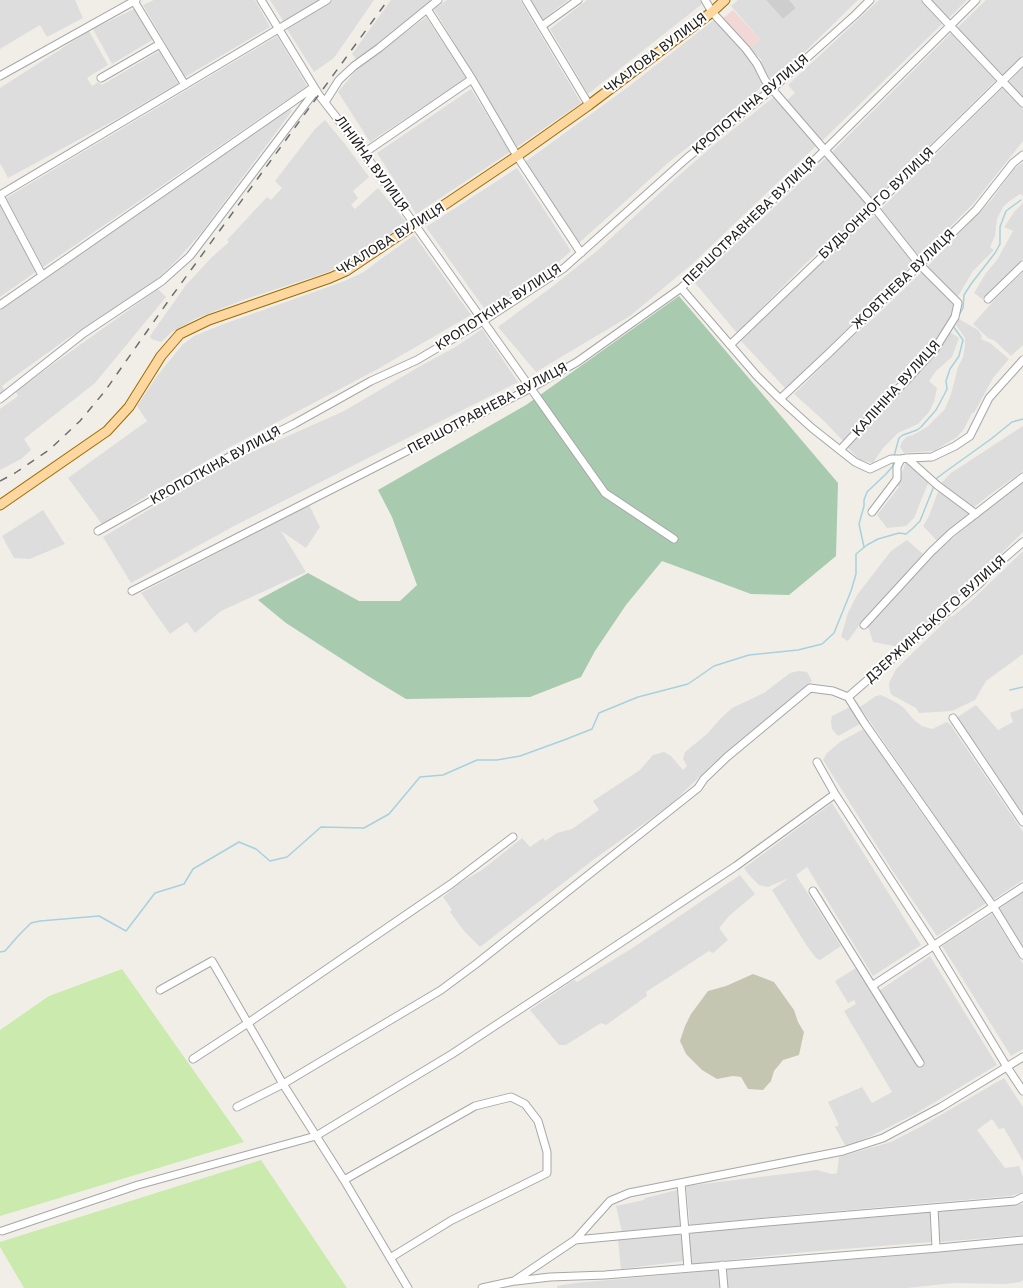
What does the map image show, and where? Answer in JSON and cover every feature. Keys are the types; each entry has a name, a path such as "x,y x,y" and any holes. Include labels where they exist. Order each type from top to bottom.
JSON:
{"main road":[{"name":"ЧКАЛОВА ВУЛИЦЯ","path":"0,505 107,431 129,407 161,356 180,334 209,320 330,278 346,271 416,225 589,105 712,12 725,0"}],"street":[{"path":"0,76 136,0 185,85"},
{"name":"ЛІНІЙНА ВУЛИЦЯ","path":"261,0 315,88 416,225 605,493 674,539"},
{"path":"42,275 0,195 327,0"},
{"path":"325,102 339,80 354,66 438,0"},
{"path":"526,0 589,105"},
{"path":"542,26 578,0"},
{"path":"705,0 712,12 746,49 772,89 874,207 920,265"},
{"name":"КРОПОТКІНА ВУЛИЦЯ","path":"98,531 226,458 294,424 371,381 417,360 484,321 564,268 687,158 772,89 870,0"},
{"path":"926,0 1023,103"},
{"name":"ПЕРШОТРАВНЕВА ВУЛИЦЯ","path":"132,591 531,388 577,362 681,288 825,150 976,0"},
{"path":"426,10 472,79 517,156 581,253"},
{"path":"101,78 160,44"},
{"name":"БУДЬОННОГО ВУЛИЦЯ","path":"730,345 1023,61"},
{"path":"364,153 472,79"},
{"path":"0,305 315,88"},
{"path":"0,399 84,333 162,281 190,256 315,88"},
{"name":"ЖОВТНЕВА ВУЛИЦЯ","path":"780,399 976,210 1013,163 1023,155"},
{"name":"КАЛІНІНА ВУЛИЦЯ","path":"840,450 935,349 955,317 958,304 920,265"},
{"path":"988,300 1023,265"},
{"path":"681,288 757,376 780,399 812,428 855,462 870,469 899,459 932,457 955,446 970,436 989,398 1023,360"},
{"path":"872,512 897,478 899,459"},
{"path":"899,459 976,514"},
{"path":"864,625 931,552 951,533 1023,477"},
{"name":"ДЗЕРЖИНСЬКОГО ВУЛИЦЯ","path":"848,697 980,584 992,569 1023,542"},
{"path":"237,1107 282,1084 441,990 698,788 704,779 727,757 810,688 833,691 848,697 865,724 993,906 1023,955"},
{"path":"953,718 1023,822"},
{"path":"817,762 835,794 934,946 1007,1067 1023,1090"},
{"path":"2,1231 138,1185 316,1136 452,1054 569,977 736,866 835,794"},
{"path":"193,1059 451,884 513,836"},
{"path":"872,986 1023,887"},
{"path":"813,891 920,1062"},
{"path":"160,990 212,961 282,1084 344,1180 408,1288"},
{"path":"514,1281 575,1240 610,1201 629,1193 843,1151 883,1138 940,1107 1023,1057"},
{"path":"344,1180 475,1106 511,1097 525,1104 538,1121 547,1152 547,1173 452,1220 390,1258"},
{"path":"681,1183 688,1268"},
{"path":"575,1240 1015,1201 1023,1197"},
{"path":"934,1208 936,1248"},
{"path":"482,1288 514,1281 550,1277 605,1275 1023,1240"},
{"path":"722,1265 724,1288"}],"shaded area":[{"path":"0,0 75,0 83,18 47,37 40,25 0,49"},
{"path":"154,0 255,0 270,27 185,77 143,5"},
{"path":"270,0 319,0 284,22"},
{"path":"333,0 374,0 334,58 314,72 287,29"},
{"path":"391,0 432,0 357,60 352,54"},
{"path":"447,0 520,0 581,103 517,147 434,9"},
{"path":"530,0 568,0 542,20"},
{"path":"587,0 700,0 702,4 588,94 550,29"},
{"path":"738,0 766,0 783,19 796,8 789,0 858,0 773,83 759,63 762,60 750,49 760,39 731,6"},
{"path":"766,0 789,0 796,8 783,19"},
{"path":"879,0 921,0 943,23 822,141 786,101 795,93 788,85"},
{"path":"929,0 967,0 948,19"},
{"path":"986,0 1023,0 1023,55 1003,75 957,28"},
{"path":"136,8 154,39 112,64 93,29"},
{"path":"733,10 760,39 750,49 722,19"},
{"path":"426,17 466,78 370,142 338,92 358,68"},
{"path":"715,19 743,48 764,85 669,162 579,243 525,162 628,87"},
{"path":"89,31 108,65 87,78 92,86 98,82 102,85 159,51 178,83 115,120 8,178 0,163 0,88"},
{"path":"953,31 997,79 873,201 832,152"},
{"path":"277,36 307,86 43,267 6,198"},
{"path":"1023,67 1023,99 1008,83"},
{"path":"1003,87 1023,105 1023,141 973,204 919,258 898,234 881,209"},
{"path":"471,89 510,152 416,214 377,153"},
{"path":"775,96 816,146 691,265 630,316 536,372 498,327 598,250 715,144"},
{"path":"289,108 292,111 201,233 177,260 155,281 68,338 2,386 5,391 0,394 0,310"},
{"path":"325,120 369,177 353,191 358,198 351,205 355,209 378,188 407,223 328,272 243,300 195,319 172,332 161,342 151,339 150,336 186,285 211,258 229,242 227,240 267,197 271,200 282,188 275,181 315,129"},
{"path":"827,157 868,206 803,266 737,333 695,283"},
{"path":"1023,163 1023,196 1020,194 1003,207 997,219 995,236 990,247 994,250 973,271 957,298 926,268 992,199 1015,168"},
{"path":"517,168 571,251 547,272 486,311 426,227"},
{"path":"1023,203 1023,259 982,299 974,293 986,273 997,260 1013,231 1004,227 1015,211"},
{"path":"0,205 37,271 0,297"},
{"path":"877,215 915,262 786,389 741,341 809,273 871,218"},
{"path":"414,235 471,315 376,370 230,447 102,524 68,478 147,421 137,406 157,376 182,345 194,336 221,325 342,282 362,273"},
{"path":"923,271 956,303 953,317 929,354 910,373 893,384 874,404 863,418 853,435 845,443 823,420 794,394"},
{"path":"1023,272 1023,345 1011,356 973,324 997,297"},
{"path":"158,289 166,297 95,383 24,439 31,450 21,459 0,470 0,409 18,396 16,392"},
{"path":"959,319 978,330 982,336 981,339 990,343 1009,359 993,378 974,413 972,413 964,429 957,437 934,451 904,453 900,447 906,437 913,435 927,427 945,409 951,394 958,367 963,357 965,345 965,338 956,325"},
{"path":"482,329 518,382 234,526 131,583 103,537 243,456 344,411 457,346"},
{"path":"950,332 959,338 952,357 936,371 929,381 937,388 934,402 929,412 918,424 898,433 883,448 873,463 860,460 847,447 878,413 929,362"},
{"path":"1023,426 1023,471 973,508 941,483 951,473"},
{"path":"906,462 929,481 914,518 906,526 887,528 877,515 899,487 897,485"},
{"path":"1023,482 1023,532 974,580 899,647 873,642 868,626 882,610 938,551 982,513"},
{"path":"939,489 970,512 938,542 923,526 929,516"},
{"path":"309,505 320,527 306,548 281,531 306,572 221,611 195,633 187,622 170,634 141,593"},
{"path":"43,510 65,544 30,559 14,558 2,536"},
{"path":"907,540 923,554 860,624 848,641 841,637 848,613 857,595 891,551"},
{"path":"1023,551 1023,654 986,681 975,700 952,711 919,713 916,708 892,695 890,692 889,683 896,669 951,616 952,617 969,603"},
{"path":"799,671 807,672 812,681 713,764 671,804 593,860 480,947 464,931 450,912 452,910 443,897 460,883 482,870 522,838 530,847 543,838 545,841 557,833 572,829 599,810 593,801 640,770 653,755 664,752 671,756 683,770 687,766 683,759 685,752 707,734 732,708 764,693 790,673"},
{"path":"881,695 904,708 914,720 922,726 932,729 947,722 950,724 1023,832 1023,880 993,900 860,707 876,696"},
{"path":"976,705 998,730 1013,722 1010,713 1023,708 1023,815 981,751 956,718"},
{"path":"850,707 860,724 838,736 832,729 832,716"},
{"path":"865,728 915,804 986,903 937,936 892,870 823,760 827,753 840,742"},
{"path":"832,803 921,945 873,976 807,867 796,875 841,946 820,960 816,958 807,946 772,890 789,878 768,887 759,885 744,868"},
{"path":"740,875 755,894 729,916 719,928 728,940 713,953 709,951 646,992 647,996 606,1025 601,1023 566,1045 559,1045 530,1010 574,980 577,982 634,947"},
{"path":"1023,892 1023,948 999,909"},
{"path":"992,914 1023,964 1023,1049 1011,1056 942,946"},
{"path":"930,956 997,1065 915,1114 869,1137 850,1145 845,1145 835,1127 839,1125 828,1102 862,1087 872,1103 892,1092 844,1011 856,1004 854,1000 848,1003 835,981 856,968 873,995"},
{"path":"753,974 774,982 794,1010 798,1022 804,1032 799,1055 783,1060 774,1071 771,1081 763,1090 748,1089 741,1077 733,1076 717,1079 702,1070 686,1054 680,1041 691,1014 708,991 726,986"},
{"path":"1004,1078 1023,1107 1023,1161 1004,1128 999,1129 992,1119 977,1130 1005,1168 1019,1166 1023,1177 1023,1192 1010,1196 690,1225 686,1186 817,1170 832,1174 837,1173 839,1157 891,1142 920,1127"},
{"path":"677,1190 681,1226 622,1232 616,1206 644,1200 645,1198"},
{"path":"1023,1204 1023,1235 940,1242 938,1212"},
{"path":"930,1212 931,1242 806,1252 691,1264 688,1233"},
{"path":"682,1234 685,1261 621,1269 618,1240"},
{"path":"1023,1243 1023,1280 1020,1282 1005,1284 954,1283 907,1288 727,1288 726,1269 909,1255"},
{"path":"720,1270 721,1288 557,1288 557,1286 575,1283"}],"green space":[{"path":"679,296 838,483 836,556 789,595 751,594 662,561 626,605 595,651 581,677 530,697 406,699 286,623 258,600 308,573 359,601 400,601 417,585 392,517 378,490 526,405"},
{"path":"122,969 244,1142 0,1216 0,1030 49,996"},
{"path":"261,1160 347,1288 24,1288 0,1247 0,1242"}],"waterway":[{"path":"959,315 963,308 964,295 1000,244 1000,227 1006,211 1021,200"},
{"path":"894,456 899,438 921,427 936,410 947,389 946,381 950,369 959,356 963,340 953,326"},
{"path":"936,480 1012,422 1023,419"},
{"path":"864,547 859,524 864,506 864,500 867,492 893,466 893,461"},
{"path":"0,952 5,951 31,923 40,921 99,916 126,931 155,893 184,884 193,869 239,842 256,849 270,861 287,857 321,827 364,828 389,814 420,777 443,775 477,760 497,760 520,756 564,740 592,729 599,713 638,697 688,684 714,666 749,655 798,650 822,644 834,633 851,591 856,574 856,554 867,545 878,539 899,533 906,534 912,529 920,521 934,486"},
{"path":"1010,690 1023,687"}],"railway":[{"path":"0,481 15,473 49,450 80,421 105,391 169,300 388,0"}]}
